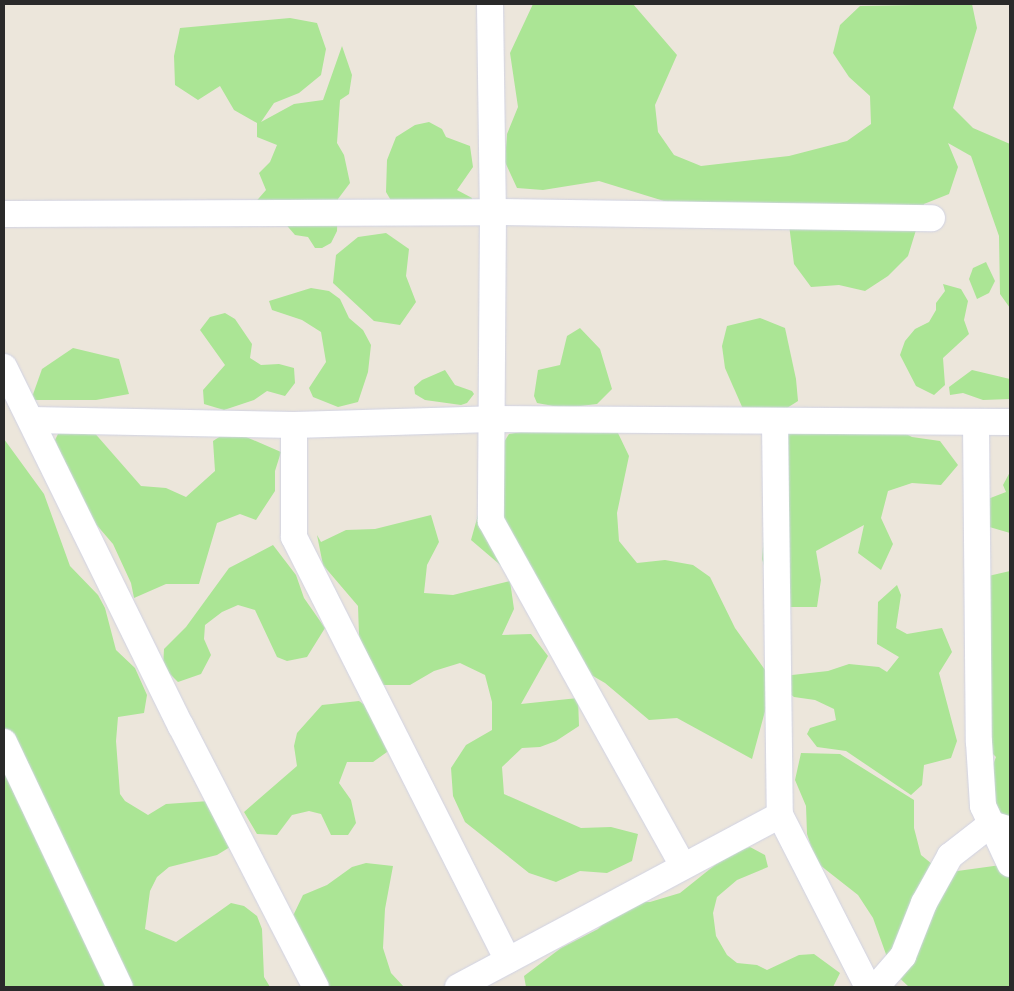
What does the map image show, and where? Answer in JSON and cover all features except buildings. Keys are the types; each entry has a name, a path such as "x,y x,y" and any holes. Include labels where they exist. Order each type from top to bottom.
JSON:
{"street":[{"path":"490,4 493,212 491,521 683,866"},
{"path":"4,214 493,212 932,218"},
{"path":"4,368 181,726 316,987"},
{"path":"31,420 294,425 492,419 1010,422"},
{"path":"775,422 780,815 868,987"},
{"path":"976,422 979,742 983,806 1001,827 1010,864"},
{"path":"294,425 294,537 508,960"},
{"path":"4,742 120,987"},
{"path":"458,987 780,815"},
{"path":"876,987 903,956 924,903 950,856 1001,827"}],"green space":[{"path":"533,4 633,4 677,55 655,105 658,132 674,155 701,166 789,156 847,141 871,124 870,96 849,77 833,53 840,25 860,6 972,4 977,28 953,108 973,128 1010,144 1010,308 1000,294 999,236 971,156 948,143 958,167 949,194 924,204 908,256 888,276 865,291 839,285 811,287 794,264 787,209 677,205 599,181 543,190 517,188 505,162 507,134 518,107 510,53"},
{"path":"290,18 317,23 326,49 321,75 299,93 274,103 261,122 294,104 323,100 342,46 352,75 349,94 340,100 337,143 344,155 350,183 338,199 337,231 331,243 322,248 315,248 308,237 295,235 283,221 253,205 266,190 259,173 270,162 277,145 257,137 257,123 234,110 220,86 198,100 175,85 174,56 180,28"},
{"path":"429,122 442,129 446,137 470,146 473,167 457,190 472,198 470,203 396,209 386,192 387,160 396,137 415,125"},
{"path":"386,233 409,249 406,276 416,302 400,325 374,321 333,283 336,255 358,237"},
{"path":"986,262 995,281 989,293 977,299 969,279 973,268"},
{"path":"943,284 961,289 968,301 964,320 969,334 943,358 945,385 934,395 916,386 900,355 905,341 915,329 929,322 936,310 936,303 945,291"},
{"path":"311,288 329,291 340,299 349,318 363,330 371,345 368,372 358,402 338,407 313,397 309,388 326,362 321,332 302,320 272,310 269,301"},
{"path":"225,313 235,319 252,344 250,358 261,365 279,364 294,368 295,383 285,396 267,391 254,400 224,410 204,404 203,390 225,365 200,330 210,317"},
{"path":"760,318 785,328 796,379 798,401 787,408 743,409 725,368 722,346 727,326"},
{"path":"580,328 600,349 612,389 597,404 564,408 537,403 534,396 538,370 560,365 567,336"},
{"path":"73,348 119,359 129,394 96,400 31,400 42,369"},
{"path":"445,370 455,385 472,391 474,394 467,403 461,405 425,400 415,394 414,387 422,380"},
{"path":"972,370 1010,379 1010,399 983,400 963,393 950,395 949,387"},
{"path":"65,420 92,430 141,486 166,488 186,497 215,471 213,441 230,430 281,452 275,471 275,491 256,520 240,514 217,523 199,584 166,584 134,598 131,583 113,544 82,508 55,440"},
{"path":"887,424 912,437 940,441 958,465 941,485 912,483 888,491 881,518 893,544 881,570 858,553 864,525 816,551 821,580 817,607 788,607 770,586 762,559 772,435"},
{"path":"564,425 617,431 629,456 617,513 619,541 637,563 665,560 693,565 710,577 735,628 768,674 767,704 752,759 677,718 649,720 605,683 581,669 538,597 471,540 494,458 509,434"},
{"path":"4,439 44,494 70,566 98,595 105,608 116,650 135,668 147,695 144,713 118,717 116,741 120,794 125,801 148,815 166,804 224,800 230,847 217,855 169,867 157,877 150,891 145,929 176,942 231,903 244,906 257,916 262,929 264,977 270,987 4,987"},
{"path":"1010,472 1010,533 986,526 980,502 1006,492 1003,485"},
{"path":"431,515 439,542 427,565 424,593 453,595 510,581 514,609 502,635 531,634 548,656 521,704 578,698 579,726 556,741 540,747 522,748 502,767 504,794 581,828 611,827 638,834 632,861 607,873 580,871 556,882 529,873 465,822 453,796 451,768 466,745 492,730 492,702 485,675 460,663 434,671 410,685 381,685 364,663 359,635 358,606 323,565 317,535 321,542 346,530 375,529"},
{"path":"273,545 296,575 304,598 325,628 307,657 287,661 277,657 255,610 238,605 222,612 205,625 204,639 211,655 201,674 178,682 163,667 164,649 186,627 229,568"},
{"path":"1010,571 1010,840 995,827 991,770 996,757 990,751 984,577"},
{"path":"897,585 901,595 896,628 907,634 942,628 952,652 939,673 957,741 951,758 924,765 922,785 911,795 846,751 817,747 807,734 810,728 836,720 834,709 815,700 794,697 777,684 792,675 828,671 849,664 879,667 887,672 899,657 877,644 878,602"},
{"path":"359,701 388,721 394,747 373,762 347,762 339,783 351,800 356,823 348,835 331,835 321,814 309,811 292,815 277,835 257,834 244,812 297,766 294,746 297,733 322,705"},
{"path":"801,753 840,754 914,800 914,828 921,855 943,873 1001,865 1010,872 1010,987 909,987 892,971 873,918 858,895 816,862 807,834 806,806 795,780"},
{"path":"750,847 765,855 768,867 737,880 717,897 713,913 716,936 727,955 737,963 757,965 767,970 799,955 814,954 840,973 833,987 526,987 524,976 561,948 598,929 625,902 650,902 680,893 730,853"},
{"path":"366,863 393,866 385,909 383,948 391,973 404,987 313,987 291,920 303,895 327,885 352,867"}]}
